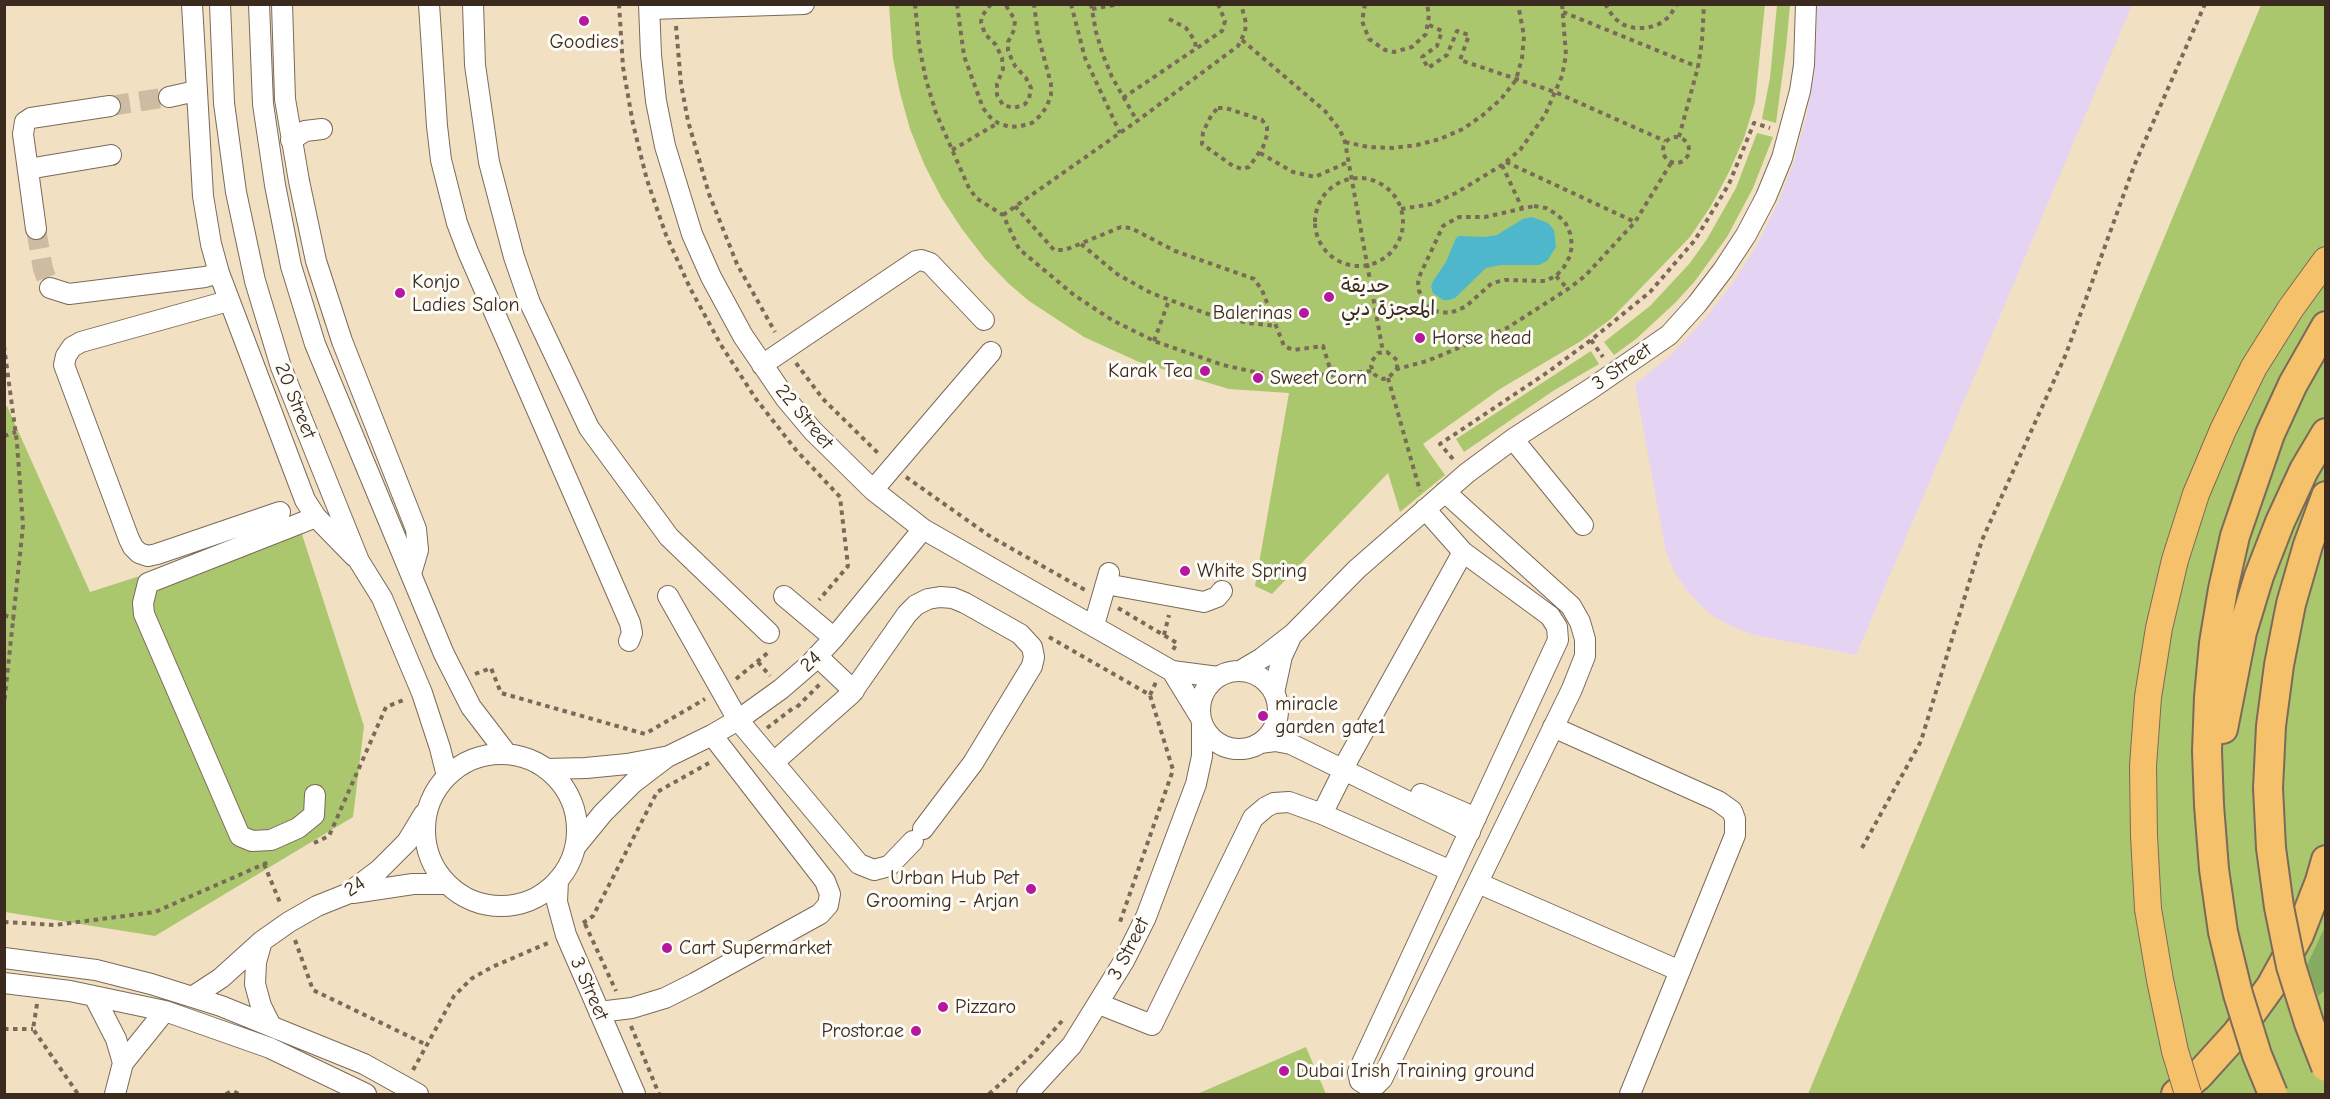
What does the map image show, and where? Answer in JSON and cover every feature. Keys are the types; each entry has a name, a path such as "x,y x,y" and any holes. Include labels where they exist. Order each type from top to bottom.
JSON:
{"highway":[{"path":"2273,1095 2257,1055 2238,994 2223,932 2214,869 2209,805 2207,751 2209,696 2214,643 2232,547 2251,485 2270,434 2293,384 2325,326"},
{"path":"2209,805 2242,632 2259,576 2280,522 2304,470 2325,433"},
{"path":"2325,496 2291,604 2278,665 2271,726 2268,788 2271,848 2279,907 2291,966 2308,1023 2325,1067"},
{"path":"2176,1095 2198,1076 2237,1033 2271,986 2299,934 2320,880 2325,860"}],"main road":[{"path":"2188,1095 2175,1051 2148,909 2143,766 2148,697 2157,640 2175,560 2196,494 2223,430 2254,368 2291,308 2325,260"}],"street":[{"path":"192,4 203,196 211,244 219,273 305,500 316,517 359,561"},
{"name":"20 Street","path":"220,4 224,103 236,192 255,281 281,368 359,561 382,598 422,693 447,776"},
{"name":"20 Street","path":"259,4 263,104 274,186 291,266 315,344 457,680 471,707 507,754"},
{"path":"282,4 285,99 291,140 316,261 342,341 417,529 418,550 411,574"},
{"path":"429,4 436,126 448,194 457,223 630,623 632,633 629,641"},
{"path":"473,4 475,65 489,162 503,219 530,303 596,437 669,537 771,640"},
{"path":"650,7 675,9 804,4"},
{"name":"3 Street","path":"1240,671 1262,658 1293,634 1357,570 1419,500 1593,388 1669,334 1697,304 1746,235 1766,197 1790,135 1804,64 1806,4"},
{"name":"22 Street","path":"650,7 651,55 665,146 692,234 726,307 762,365 813,431 873,490 923,529 1170,665 1218,677"},
{"path":"169,97 196,91"},
{"path":"36,229 22,128 25,122 30,118 110,106"},
{"path":"291,140 306,131 322,129"},
{"path":"28,169 111,155"},
{"path":"762,365 916,261 921,260 930,263 984,321"},
{"path":"50,288 69,294 205,277 219,273"},
{"path":"228,301 81,342 72,347 66,356 64,365 129,539 133,548 139,553 148,556 157,554 280,512"},
{"path":"873,490 991,352"},
{"path":"1513,439 1582,525"},
{"path":"1419,500 1463,552 1550,616 1557,627 1558,640 1358,1072 1360,1081 1368,1086 1376,1085 1382,1079 1576,681 1585,656 1585,639 1580,622 1571,606 1437,488"},
{"path":"315,795 314,815 298,828 271,840 252,841 240,836 144,614 143,603 148,583 316,517"},
{"name":"24","path":"576,846 626,791 667,757 738,720 781,689 834,638 923,529"},
{"path":"1322,814 1345,766 1463,552"},
{"path":"1094,625 1106,585 1204,602 1217,597 1222,591"},
{"path":"668,596 738,720 854,859 866,868 874,870 889,866 918,835 973,763 1032,666 1034,657 1032,647 1020,634 965,603 953,598 928,599 916,605 907,614 854,691 774,762"},
{"path":"784,596 834,638"},
{"name":"3 Street","path":"1274,693 1282,656 1293,634"},
{"path":"817,656 854,691"},
{"name":"22 Street","path":"1170,665 1201,721"},
{"path":"1345,766 1294,735 1284,725 1278,712 1274,693 1260,677 1240,671 1218,677 1203,693 1201,721 1219,744 1231,749 1275,741 1291,744 1473,824 1501,834"},
{"path":"1260,743 1273,730 1278,712"},
{"name":"3 Street","path":"1027,1095 1072,1045 1124,961 1146,917 1196,784 1202,756 1201,721"},
{"path":"1553,727 1718,801 1732,811 1737,827 1630,1095"},
{"path":"599,1012 632,1008 664,998 820,914 828,905 830,894 825,881 712,735"},
{"name":"3 Street","path":"1196,784 1211,764 1231,749"},
{"path":"507,754 527,759 546,768 566,790 576,817 576,846 569,864 558,880 539,896 516,905 490,906 466,898 446,884 431,861 424,835 428,808 435,791 447,776 475,759 507,754"},
{"name":"24","path":"546,768 586,768 667,757"},
{"path":"1099,1004 1152,1025 1253,818 1266,807 1281,802 1296,804 1451,871"},
{"name":"24","path":"192,997 221,978 262,941 289,922 317,906 347,894 379,870 406,842 428,808"},
{"name":"3 Street","path":"558,880 557,902 566,935 635,1095"},
{"path":"1478,883 1680,971"},
{"path":"347,894 413,884 446,884"},
{"path":"262,941 256,962 255,984 261,1006 271,1026"},
{"path":"4,958 96,970 192,997 364,1064 411,1090"},
{"path":"4,983 40,986 165,1011 270,1048 366,1095"},
{"path":"93,996 116,1039 123,1063"},
{"path":"115,1095 123,1063 165,1011"}],"path":[{"path":"619,4 623,67 633,124 647,180 666,235 690,288 721,345 756,399 796,450 840,497 848,566 806,615"},
{"path":"915,4 919,45 926,80 936,113 968,186 976,198 1003,215 1014,242 1038,266 1074,295 1112,320 1154,341 1223,365 1259,373 1332,375 1372,371"},
{"path":"957,4 964,56 972,83 983,108 990,117 1010,127 1032,123 1041,116 1047,106 1051,84 1038,35 1034,4"},
{"path":"991,4 982,16 981,22 985,34 996,45 1002,58 1003,69 997,84 997,95 1003,105 1014,108 1025,104 1029,99 1031,88 1026,78 1015,66 1008,51 1008,42 1014,30 1015,20 1005,4"},
{"path":"1071,4 1085,58 1120,133"},
{"path":"1120,4 1092,7 1103,55 1123,98 1137,121"},
{"path":"1123,98 1197,49 1224,28 1225,21 1218,4"},
{"path":"1003,215 1232,51 1242,40 1246,23 1241,4"},
{"path":"1365,4 1362,21 1364,31 1369,39 1384,50 1394,52 1412,47 1420,41 1429,25 1427,4"},
{"path":"1344,141 1368,147 1393,148 1417,145 1440,139 1463,129 1483,116 1516,80 1522,58 1524,36 1518,4"},
{"path":"1401,209 1432,204 1456,193 1504,164 1520,150 1533,133 1562,76 1566,55 1562,4"},
{"path":"1605,4 1614,18 1624,25 1647,28 1669,17 1677,4"},
{"path":"1680,137 1698,67 1704,4"},
{"path":"1862,848 1921,741 1982,540 2066,354 2134,166 2205,4"},
{"path":"675,9 678,56 687,112 697,158 722,229 748,286 786,348 823,399 860,438 893,467 991,537 1106,585 1177,642 1170,665"},
{"path":"1563,12 1698,67"},
{"path":"1169,19 1186,28 1195,41 1197,49"},
{"path":"1429,25 1442,31 1437,46 1422,57 1428,68 1447,55 1457,31 1469,35 1460,60 1555,93 1665,141"},
{"path":"1242,40 1325,111 1337,125 1344,141 1383,352"},
{"path":"1226,108 1265,123 1268,131 1260,153 1253,164 1242,169 1233,166 1204,147 1201,136 1215,110 1226,108"},
{"path":"952,150 998,123"},
{"path":"1457,464 1440,444 1565,359 1650,292 1695,240 1729,184 1754,123 1778,131"},
{"path":"1674,136 1680,137 1688,144 1689,154 1682,162 1671,163 1664,156 1663,146 1665,141 1674,136"},
{"path":"1260,153 1293,172 1315,177 1348,162"},
{"path":"1383,352 1374,357 1371,366 1372,371 1379,378 1388,378 1397,369 1427,361 1494,334 1568,289 1585,276 1635,222 1671,163"},
{"path":"1504,164 1522,208"},
{"path":"1504,164 1635,222"},
{"path":"1350,179 1369,179 1385,187 1392,193 1401,209 1402,227 1397,244 1384,258 1367,265 1348,265 1339,261 1324,249 1316,231 1315,221 1320,202 1332,187 1350,179"},
{"path":"1015,206 1054,250 1061,251 1121,227 1131,228 1175,251 1254,279 1262,290 1282,343 1289,349 1323,345 1332,375"},
{"path":"1534,206 1546,208 1565,222 1572,245 1570,256 1556,276 1545,281 1505,280 1492,283 1465,307 1450,314 1434,310 1422,299 1419,291 1420,274 1443,226 1459,217 1491,216 1522,208 1534,206"},
{"path":"1081,244 1134,285 1169,300 1228,319 1276,326"},
{"path":"1556,276 1568,289"},
{"path":"1154,341 1169,300"},
{"path":"4,346 16,432 23,526 15,619 4,705"},
{"path":"1383,352 1395,357 1397,369"},
{"path":"1388,378 1419,500 1437,488"},
{"path":"4,436 16,432"},
{"path":"4,615 15,619"},
{"path":"1041,632 1150,695 1173,770 1117,930"},
{"path":"457,680 491,668 501,693 645,734 722,690 758,662 771,640"},
{"path":"758,662 797,707"},
{"path":"754,738 797,707 833,671"},
{"path":"307,845 329,836 386,707 422,693"},
{"path":"411,1090 427,1045 454,996 471,979 492,967 566,935 593,916 657,792 726,753"},
{"path":"4,922 55,925 154,912 274,860"},
{"path":"264,864 289,922 313,990 427,1045"},
{"path":"989,1095 1031,1056 1063,1020"},
{"path":"4,1029 33,1029 78,1095"},
{"path":"226,1095 232,1092 239,1095"}],"shaded area":[{"path":"1817,5 2132,5 1856,655 1755,635 1735,628 1716,618 1686,589 1674,571 1666,552 1635,384 1671,355 1703,321 1732,284 1757,245 1778,203 1795,159 1807,114 1815,68"}],"green space":[{"name":"حديقة المعجزة دبي","path":"1765,4 1755,102 1744,138 1711,206 1690,237 1611,319 1581,341 1500,389 1423,444 1445,475 1400,512 1388,473 1272,594 1255,586 1289,393 1229,389 1139,362 1084,337 1029,301 1008,283 985,259 962,229 941,197 924,164 910,129 900,93 893,59 889,5"},
{"path":"1777,5 1790,5 1776,123 1762,119 1770,78"},
{"path":"2261,5 2325,5 2325,1094 1808,1094"},
{"path":"1757,133 1773,137 1753,188 1727,237 1695,281 1676,302 1636,339 1614,355 1604,342 1650,306 1690,263 1707,239 1736,188"},
{"path":"1591,351 1599,364 1553,391 1464,452 1456,439"},
{"path":"7,406 90,592 299,525 364,726 353,817 155,936 5,912 4,408"},
{"path":"2325,927 2325,990 2318,996 2307,965"},
{"name":"Dubai Irish Training ground","path":"1306,1047 1326,1094 1197,1094"}],"water":[{"path":"1532,217 1548,223 1554,230 1556,247 1547,261 1539,265 1501,265 1486,268 1455,298 1449,300 1443,300 1433,293 1431,287 1433,281 1446,262 1456,238 1497,235 1523,219"}],"tunnel":[{"path":"110,106 169,97"},
{"path":"36,229 43,269 50,288"}],"place":[{"name":"Goodies","path":"584,21"},
{"name":"Konjo Ladies Salon","path":"400,293"},
{"name":"حديقة المعجزة دبي","path":"1329,297"},
{"name":"Balerinas","path":"1304,313"},
{"name":"Horse head","path":"1420,338"},
{"name":"Karak Tea","path":"1205,371"},
{"name":"Sweet Corn","path":"1258,378"},
{"name":"White Spring","path":"1185,571"},
{"name":"miracle garden gate1","path":"1263,716"},
{"name":"Urban Hub Pet Grooming - Arjan","path":"1031,889"},
{"name":"Cart Supermarket","path":"667,948"},
{"name":"Pizzaro","path":"943,1007"},
{"name":"Prostor.ae","path":"916,1031"},
{"name":"Dubai Irish Training ground","path":"1284,1071"}]}
